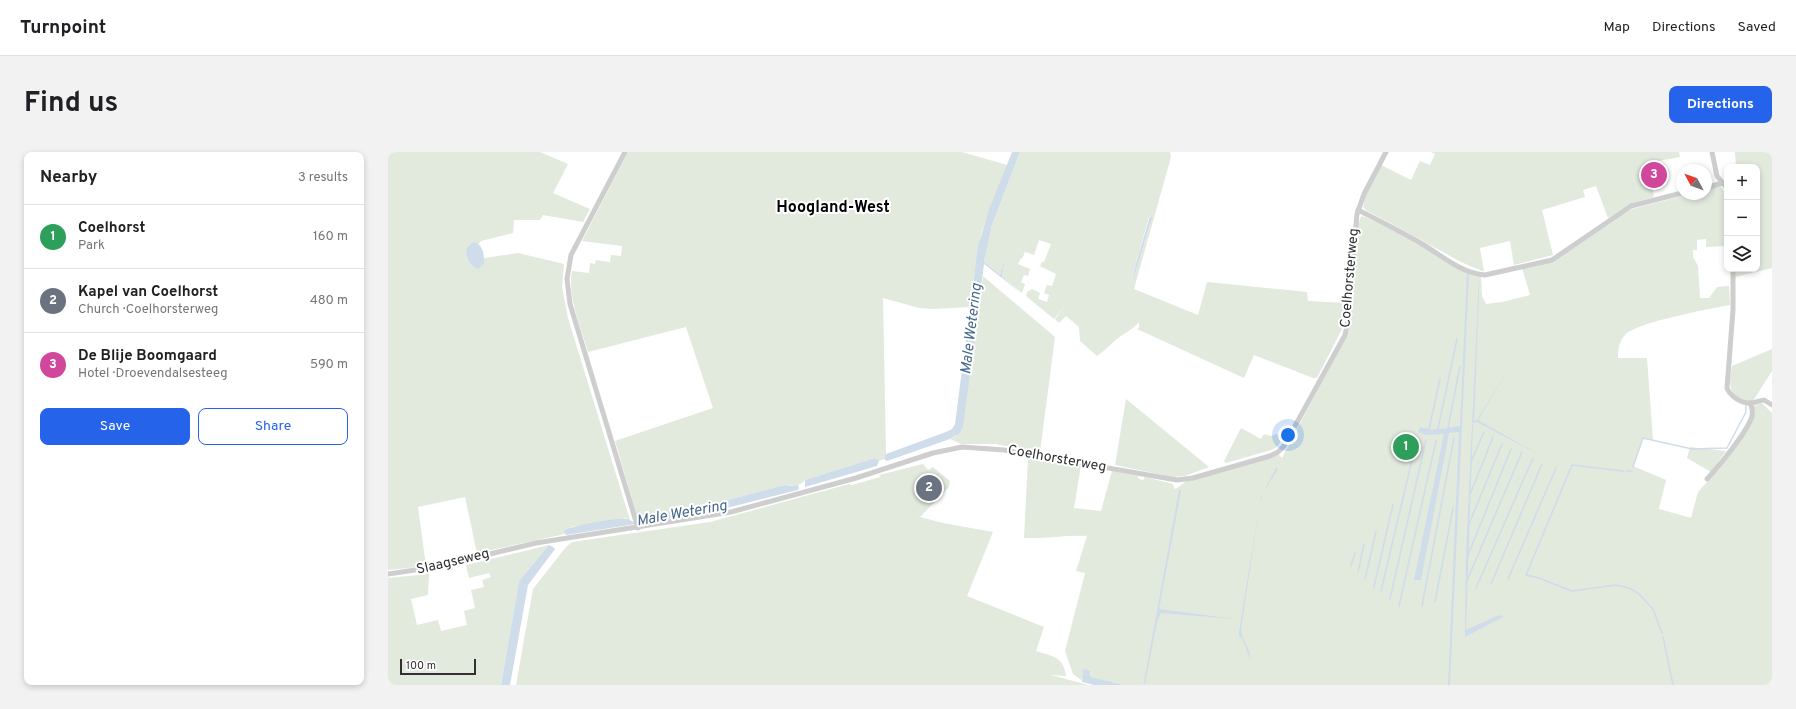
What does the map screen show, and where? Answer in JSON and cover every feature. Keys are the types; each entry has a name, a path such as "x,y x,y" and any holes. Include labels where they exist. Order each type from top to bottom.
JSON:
{"street":[{"path":"625,152 574,248 568,267 567,285 570,304 638,527"},
{"name":"Coelhorsterweg","path":"517,547 738,511 856,478 933,453 962,447 1004,450 1177,480 1193,478 1270,456 1282,448 1287,440 1346,331 1354,226 1358,210 1367,188 1386,152"},
{"path":"1712,152 1716,174 1722,183 1712,186"},
{"path":"1358,210 1417,241 1464,269 1477,274 1489,274 1552,260 1631,206 1676,195"},
{"path":"1733,272 1733,310 1726,384 1729,392 1733,396 1750,404 1764,400 1772,405"},
{"path":"1707,479 1721,462 1748,423 1752,412 1750,404"},
{"name":"Slaagseweg","path":"388,574 422,570 517,547"}],"shaded area":[{"path":"388,152 540,152 568,164 553,193 590,209 583,222 543,215 540,220 514,220 513,233 481,241 478,244 484,262 484,258 518,253 564,264 562,287 568,318 630,520 626,518 571,527 563,531 565,534 477,553 465,497 418,507 426,566 388,570"},
{"path":"628,152 962,152 1007,165 981,234 969,307 933,309 919,308 883,298 886,454 884,459 879,461 875,458 805,480 799,485 785,485 712,504 642,516 638,520 615,441 713,408 686,327 588,352 571,291 572,271 589,273 590,263 595,264 596,260 610,262 611,255 621,256 622,246 582,241"},
{"path":"1020,152 1170,152 1171,157 1134,289 1198,315 1207,282 1307,292 1308,301 1346,303 1342,329 1317,378 1313,378 1254,355 1244,378 1137,329 1139,328 1139,322 1097,356 1080,341 1079,327 1066,316 1059,323 1055,319 1066,305 1054,319 1026,296 1027,292 1032,289 1040,293 1038,299 1047,302 1049,295 1044,293 1047,285 1052,286 1056,274 1040,266 1042,262 1044,262 1051,244 1039,240 1034,255 1025,252 1022,259 1021,258 1018,264 1030,269 1028,276 1024,275 1021,282 1025,284 1022,293 1002,277 1006,254 1000,275 984,262 992,225","holes":["1151,216 1150,225 1131,287 1134,270 1149,217"]},
{"path":"1431,152 1679,152 1680,157 1648,163 1654,197 1633,203 1608,218 1596,186 1583,190 1585,197 1542,210 1553,255 1514,265 1510,241 1480,248 1484,271 1482,271 1461,262 1367,211 1363,207 1365,197 1381,165 1411,180 1420,161 1430,165 1435,154"},
{"path":"1735,152 1772,152 1772,268 1760,271 1760,164 1736,164"},
{"path":"1720,186 1724,193 1724,246 1706,247 1706,239 1697,240 1697,250 1693,250 1693,257 1698,266 1700,298 1709,298 1717,287 1729,286 1730,305 1658,321 1632,330 1621,340 1618,358 1647,358 1653,440 1643,439 1633,466 1666,480 1659,509 1691,518 1698,492 1719,469 1743,436 1754,406 1762,403 1772,413 1772,685 1123,685 1093,678 1091,677 1091,672 1081,680 1073,674 1065,651 1085,573 1076,571 1087,536 1024,538 1028,458 1081,465 1074,508 1101,511 1112,471 1138,476 1139,479 1143,480 1145,477 1173,484 1174,488 1176,489 1186,481 1278,454 1282,458 1349,330 1357,229 1361,216 1381,224 1465,270 1471,275 1481,277 1482,296 1486,304 1502,302 1530,295 1522,268 1557,259 1628,210 1676,198 1676,200 1712,200 1712,188"},
{"path":"1735,272 1756,272 1735,277"},
{"path":"983,276 1055,337 1040,452 995,444 961,444 950,439 956,436 976,329"},
{"path":"1772,349 1772,371 1753,401 1740,398 1733,392 1730,384 1732,366"},
{"path":"1126,399 1209,467 1185,476 1172,477 1115,465"},
{"path":"1241,428 1261,439 1264,434 1271,436 1276,434 1283,438 1277,447 1271,450 1226,463 1224,461"},
{"path":"1690,447 1726,451 1711,472 1687,458"},
{"path":"923,464 928,470 933,467 950,481 949,487 920,517 943,523 993,532 967,596 1044,627 1036,651 1052,656 1060,661 1065,670 1066,676 1051,675 1088,685 516,685 533,589 566,547 572,542 710,522 849,484 852,485 880,477 879,475"},
{"path":"549,545 519,581 501,685 388,685 388,578 429,574 428,595 411,599 417,625 438,620 441,631 467,625 464,611 475,608 471,590 484,587 482,580 491,577 489,573 469,578 466,565"}],"water":[{"name":"Male Wetering","path":"1012,152 1020,152 992,225 984,262 1000,275 1006,254 1002,277 1021,293 984,264 963,427 960,433 950,439 887,461 884,459 886,454 946,432 952,429 955,424 978,246 990,207"},
{"path":"1150,216 1152,218 1131,287 1135,267"},
{"path":"473,242 479,245 483,254 484,264 478,269 470,263 467,258 467,248"},
{"path":"1467,272 1469,273 1450,685 1448,685 1459,432 1449,433 1421,580 1414,580 1444,434 1426,435 1418,432 1420,427 1445,429 1460,426"},
{"path":"1479,276 1474,421 1477,420 1514,360 1478,420 1538,454 1477,422 1473,423 1466,630 1499,615 1503,617 1465,637 1466,556"},
{"path":"875,458 879,461 877,466 805,487 805,480"},
{"path":"1276,468 1278,469 1263,492"},
{"name":"Male Wetering","path":"785,485 798,485 799,488 798,490 711,512 566,535 563,531 583,524 614,519 628,519 633,522 642,516 712,504"},
{"path":"1179,490 1181,491 1159,609 1235,619 1161,613 1157,622 1145,684 1144,682"},
{"path":"1260,505 1241,629 1241,633 1249,651 1250,659 1243,640 1239,636 1239,632"},
{"path":"549,545 555,549 528,585 510,685 501,685 519,581"},
{"path":"1085,669 1090,671 1091,677 1123,685 1094,685 1082,682 1083,670"}],"waterway":[{"path":"1438,429 1457,339"},
{"path":"1448,428 1460,366"},
{"path":"1429,429 1440,379"},
{"path":"1633,467 1643,438 1692,449 1727,448 1746,412 1746,405"},
{"path":"1471,462 1484,432"},
{"path":"1471,492 1493,437"},
{"path":"1422,606 1454,438"},
{"path":"1381,591 1417,439"},
{"path":"1390,599 1426,440"},
{"path":"1399,606 1436,441"},
{"path":"1469,524 1502,444"},
{"path":"1468,555 1511,449"},
{"path":"1466,583 1522,452"},
{"path":"1476,588 1533,458"},
{"path":"1491,584 1542,464"},
{"path":"1623,471 1572,465 1526,575 1539,578 1572,591 1616,585 1629,588 1638,593 1653,609 1662,633"},
{"path":"1508,579 1556,468"},
{"path":"1627,471 1632,471"},
{"path":"1374,587 1393,504"},
{"path":"1435,602 1453,508"},
{"path":"1365,579 1376,532"},
{"path":"1358,572 1364,544"},
{"path":"1351,566 1355,553"},
{"path":"1663,637 1673,685"}],"place":[{"name":"De Blije Boomgaard","path":"1654,175"},
{"name":"Coelhorst","path":"1406,447"},
{"name":"Kapel van Coelhorst","path":"929,488"}],"district":[{"name":"Hoogland-West","path":"833,208"}]}
